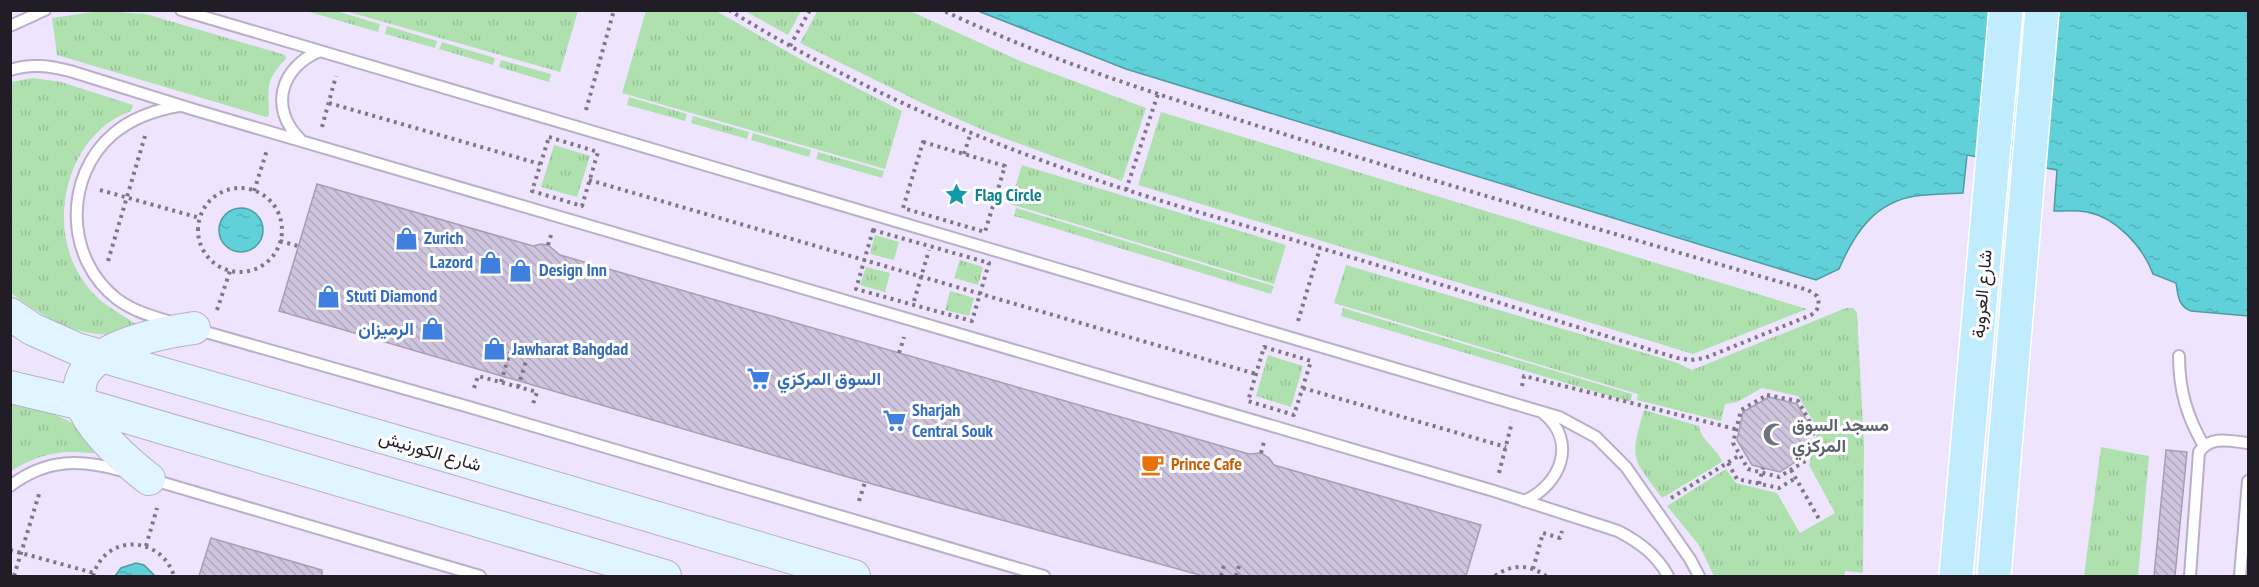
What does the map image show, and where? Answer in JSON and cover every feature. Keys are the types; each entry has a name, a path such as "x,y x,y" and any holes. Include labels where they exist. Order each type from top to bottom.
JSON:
{"main road":[{"name":"شارع العروبة","path":"1956,576 2006,10"},
{"name":"شارع العروبة","path":"1994,576 2042,10"},
{"name":"شارع الكورنيش","path":"10,314 54,340 100,356 854,576"},
{"path":"149,479 111,445 82,404 82,381 89,367 100,356 155,335 194,328"},
{"path":"10,387 82,404 665,576"}],"lane":[{"path":"10,26 45,10"},
{"path":"180,10 581,130 1539,410 1578,426 1596,437 1626,467 1690,559 1699,576"},
{"path":"301,140 286,120 282,96 285,84 294,68 308,56 320,51"},
{"path":"10,70 33,65 52,66 1524,501 1618,531 1655,556 1668,576"},
{"path":"183,106 138,117 113,134 93,157 81,184 76,215 81,247 94,275 110,293 129,307 143,314 469,406 1044,576"},
{"path":"2179,356 2179,375 2184,403 2194,429 2204,446"},
{"path":"1524,501 1545,490 1552,481 1561,460 1562,448 1555,427 1539,410"},
{"path":"2190,576 2199,452 2214,440 2248,443"},
{"path":"10,486 42,468 71,462 99,464 480,576"},
{"path":"2240,576 2248,481"}],"path":[{"path":"576,145 614,10"},
{"path":"729,10 790,46 876,89 971,132 1060,167 1126,190 1684,360 1705,358 1811,315 1819,306 1817,296 1808,290 1488,198 1158,94 1018,44 942,10"},
{"path":"790,46 810,10"},
{"path":"317,145 341,58"},
{"path":"1126,190 1158,94"},
{"path":"329,103 540,164"},
{"path":"115,268 108,261 146,132"},
{"path":"964,154 971,132"},
{"path":"549,137 598,152 582,206 532,191 540,164 549,137"},
{"path":"923,142 964,154 1005,166 985,232 903,208 923,142"},
{"path":"254,191 262,167"},
{"path":"590,180 1256,374"},
{"path":"81,184 200,218"},
{"path":"238,189 254,191 275,207 282,224 277,250 265,264 248,271 230,271 215,263 204,251 199,235 200,218 208,204 221,193 238,189"},
{"path":"899,353 938,218"},
{"path":"873,230 989,263 972,321 856,289 864,260 873,230"},
{"path":"280,241 298,246"},
{"path":"1288,354 1320,248"},
{"path":"221,298 230,271"},
{"path":"1264,347 1311,360 1294,415 1248,401 1256,374 1264,347"},
{"path":"501,382 510,352"},
{"path":"518,387 527,358"},
{"path":"469,406 478,376 537,392 527,424"},
{"path":"1303,388 1506,447"},
{"path":"1767,394 1798,401 1814,429 1807,460 1779,477 1763,470 1748,469 1740,455 1733,443 1741,410 1767,394"},
{"path":"1716,424 1737,430"},
{"path":"1740,455 1729,462 1737,478 1779,489 1796,478"},
{"path":"1759,484 1763,470"},
{"path":"1791,470 1819,519"},
{"path":"858,506 865,482"},
{"path":"14,576 40,490 50,488"},
{"path":"146,546 154,518"},
{"path":"1533,569 1540,541"},
{"path":"10,550 94,575 98,565 110,552 127,545 146,546 163,557 174,576"},
{"path":"1221,576 1225,562"},
{"path":"1236,576 1239,566"},
{"path":"1495,576 1514,567 1533,569 1546,576"}],"green space":[{"path":"578,10 560,72 345,11"},
{"path":"818,10 910,11 1020,61 1146,108 1122,181 990,133 926,105 800,43"},
{"path":"100,11 146,14 285,55 286,59 274,73 269,85 269,116 57,55 52,18"},
{"path":"306,11 336,11 380,24 378,32"},
{"path":"646,11 716,11 802,60 902,111 885,169 622,93"},
{"path":"745,11 801,11 788,35"},
{"path":"387,26 437,41 435,48 385,34"},
{"path":"442,42 495,58 493,65 439,49"},
{"path":"501,60 551,74 549,82 499,67"},
{"path":"33,78 61,82 133,105 131,111 109,123 91,140 77,161 68,184 64,210 65,235 72,260 84,282 102,302 137,325 120,333 101,334 73,329 46,317 11,293 11,82"},
{"path":"629,97 687,114 685,121 627,105"},
{"path":"1161,112 1807,309 1693,354 1138,185"},
{"path":"693,116 749,132 747,139 691,123"},
{"path":"753,133 811,150 809,157 751,140"},
{"path":"554,145 590,156 577,197 541,187"},
{"path":"818,152 884,171 882,178 816,159"},
{"path":"1022,165 1286,245 1274,284 1010,204"},
{"path":"1016,208 1274,286 1271,294 1014,216"},
{"path":"875,235 899,242 894,260 870,254"},
{"path":"960,260 983,267 978,285 954,278"},
{"path":"1346,265 1675,362 1692,370 1846,308 1853,308 1857,313 1864,445 1863,573 1845,571 1844,576 1714,576 1699,545 1667,506 1726,469 1736,483 1777,493 1800,533 1835,513 1809,465 1818,429 1798,396 1762,388 1737,402 1725,404 1721,421 1637,400 1638,394 1334,303"},
{"path":"866,267 890,273 885,292 860,285"},
{"path":"950,291 974,298 969,316 945,310"},
{"path":"1343,308 1632,394 1630,402 1341,316"},
{"path":"1268,355 1303,366 1291,407 1256,396"},
{"path":"11,403 48,412 65,419 81,429 99,452 50,454 34,459 11,471"},
{"path":"1644,410 1699,426 1703,437 1717,452 1722,462 1662,498 1644,474 1636,458 1636,440"},
{"path":"2101,447 2149,456 2138,576 2084,576"}],"water":[{"path":"978,11 2248,11 2248,316 2187,309 2179,300 2176,283 2153,274 2136,244 2109,220 2087,212 2054,211 2057,170 1967,155 1963,193 1916,196 1888,205 1867,222 1859,232 1839,269 1816,280 1126,69"},
{"path":"241,208 257,214 263,230 257,246 241,252 225,246 219,230 225,214"},
{"path":"136,563 144,565 155,576 115,576 121,568"}],"building":[{"name":"السوق المركزي","path":"317,184 533,246 548,245 560,255 1249,454 1261,453 1274,465 1481,525 1466,576 1203,576 865,482 279,311"},
{"name":"مسجد السوق المركزي","path":"1769,397 1797,404 1811,428 1804,456 1780,472 1752,465 1737,440 1743,412"},
{"path":"2166,450 2187,452 2175,576 2154,576"},
{"path":"211,538 322,570 322,576 199,576"}],"place":[{"name":"Flag Circle","path":"957,195"},
{"name":"Zurich","path":"406,238"},
{"name":"Lazord","path":"491,262"},
{"name":"Design Inn","path":"521,270"},
{"name":"Stuti Diamond","path":"328,296"},
{"name":"الرميزان","path":"432,329"},
{"name":"Jawharat Bahgdad","path":"494,349"},
{"name":"السوق المركزي","path":"759,379"},
{"name":"Sharjah Central Souk","path":"894,420"},
{"name":"مسجد السوق المركزي","path":"1774,435"},
{"name":"Prince Cafe","path":"1153,464"}]}
